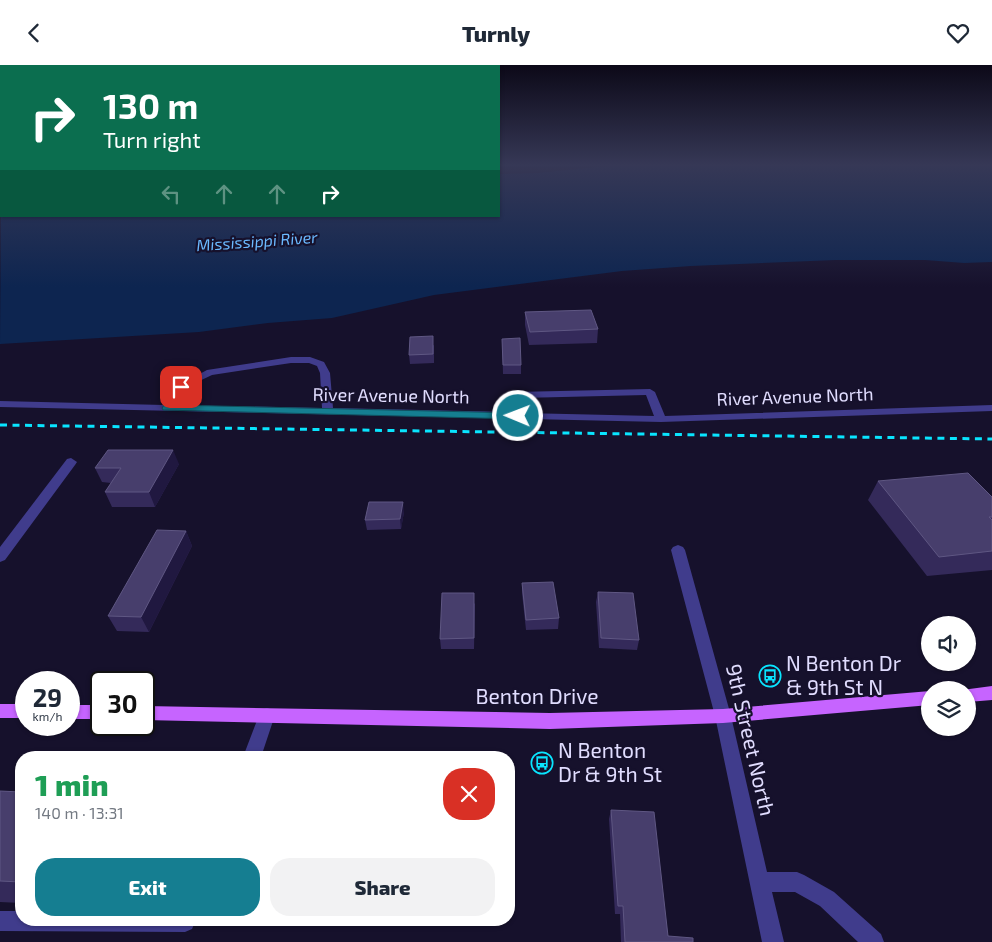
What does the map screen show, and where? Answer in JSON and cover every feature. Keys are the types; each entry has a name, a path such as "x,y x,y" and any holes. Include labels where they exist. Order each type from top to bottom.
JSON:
{"main road":[{"path":"976,694 992,693"},
{"name":"Benton Drive","path":"155,713 550,721 723,716 921,700"},
{"path":"0,711 15,711"}],"street":[{"path":"167,408 181,387 197,376 291,360 310,360 321,364 325,373 328,412"},
{"path":"518,416 515,395 650,392 661,419"},
{"name":"River Avenue North","path":"0,404 661,419 992,408"},
{"path":"0,557 71,462"},
{"name":"9th Street North","path":"678,550 723,716 773,942"},
{"path":"254,751 267,715"},
{"path":"760,882 797,882 827,899 873,942"},
{"path":"0,921 15,921"}],"water":[{"name":"Mississippi River","path":"500,205 992,205 992,262 836,260 622,271 434,295 332,318 268,323 199,332 0,344 1,217 500,217"}],"building":[{"path":"591,310 598,329 530,332 525,312"},
{"path":"433,336 433,354 409,355 410,337"},
{"path":"520,338 521,365 503,365 502,339"},
{"path":"108,450 173,450 149,492 105,492 121,468 95,468"},
{"path":"968,473 992,497 992,517 989,517 992,520 992,551 939,557 878,481"},
{"path":"369,502 403,502 400,519 365,520"},
{"path":"157,530 186,531 141,617 108,616"},
{"path":"553,582 559,618 526,620 522,583"},
{"path":"598,592 633,593 639,640 601,638"},
{"path":"442,593 474,593 474,638 440,639"},
{"path":"0,791 15,792 15,882 0,881"},
{"path":"611,810 654,812 668,936 693,938 693,942 625,942 623,906 618,906"}],"railway":[{"path":"0,425 992,439"}],"place":[{"name":"N Benton Dr & 9th St N","path":"770,676"},
{"name":"N Benton Dr & 9th St","path":"542,763"}],"route":[{"path":"181,387 167,408 518,416"}]}
